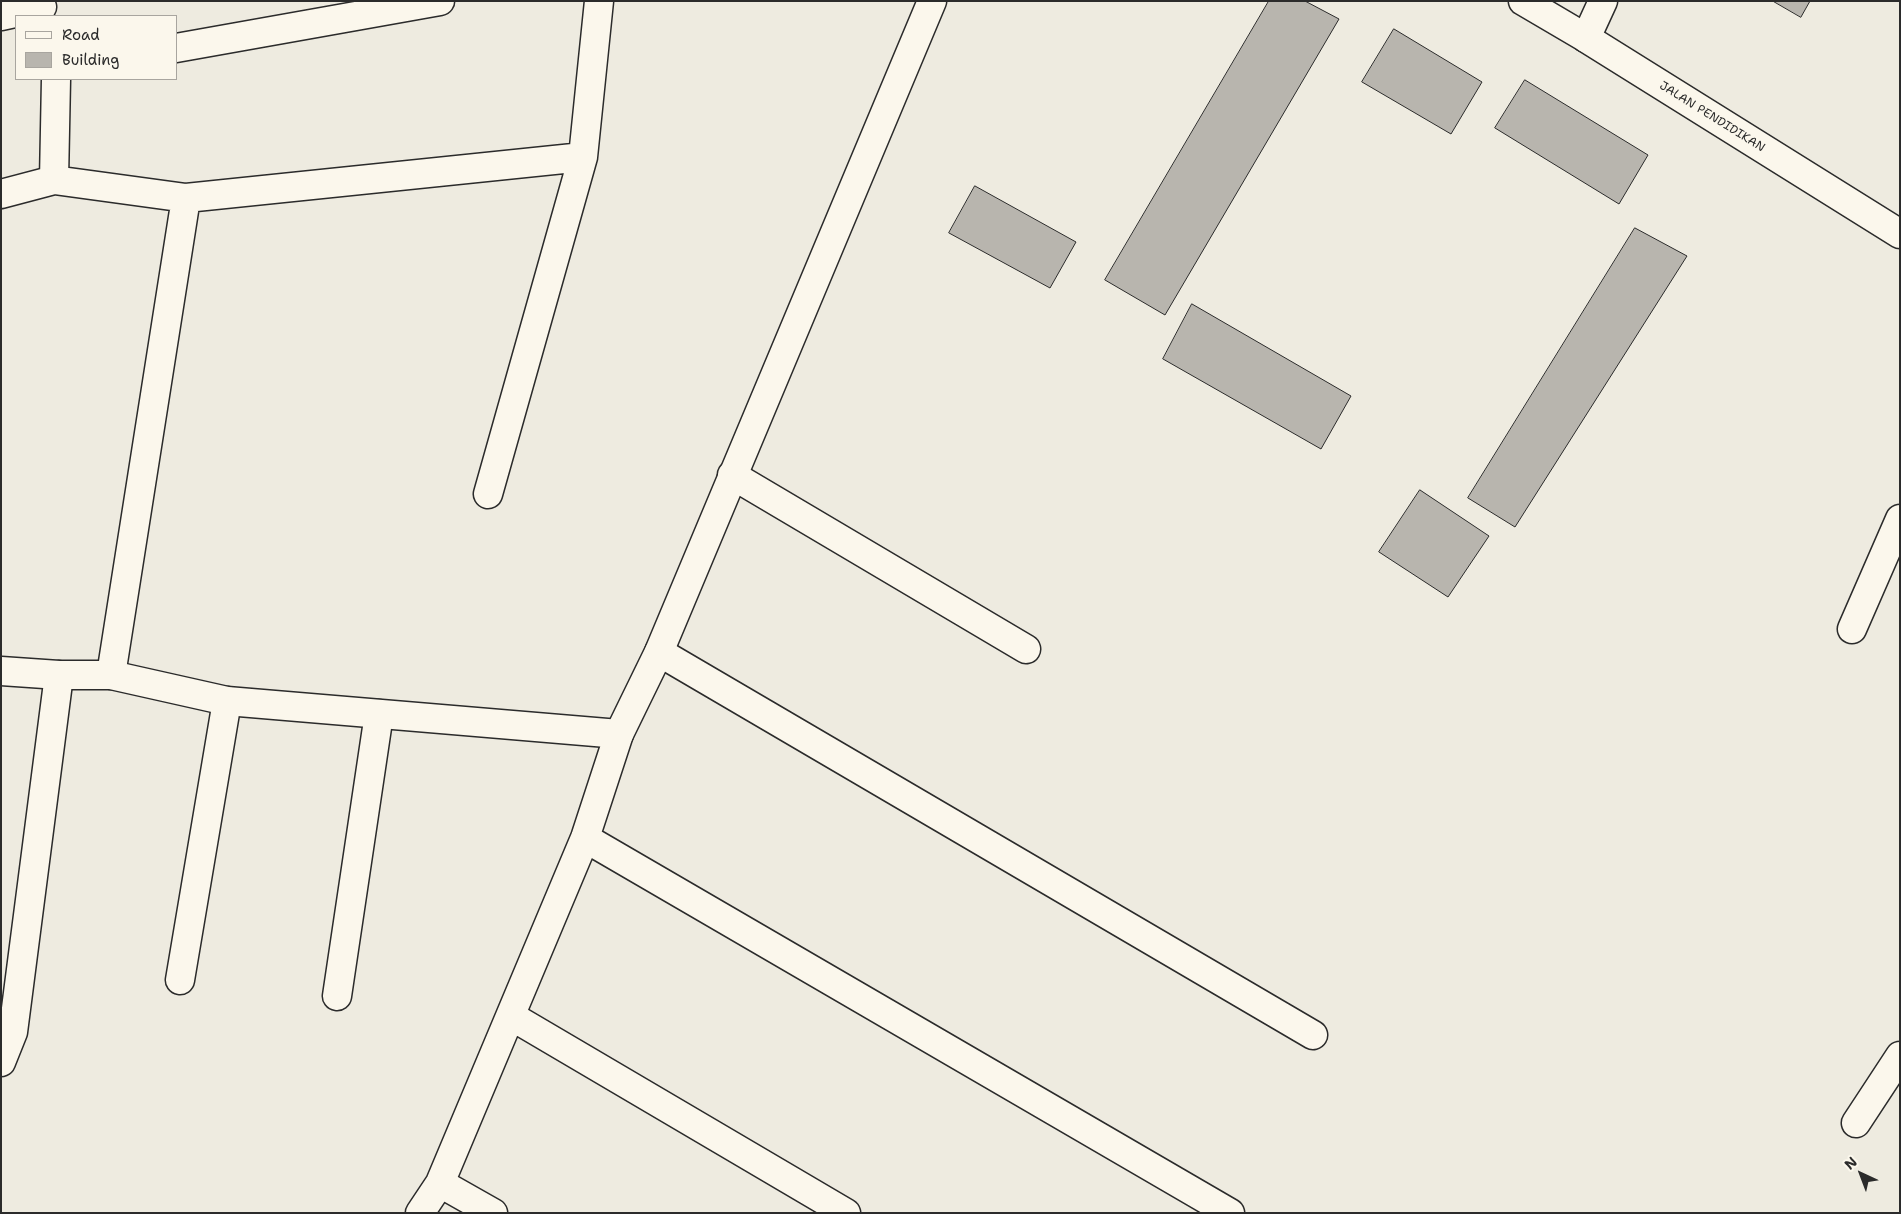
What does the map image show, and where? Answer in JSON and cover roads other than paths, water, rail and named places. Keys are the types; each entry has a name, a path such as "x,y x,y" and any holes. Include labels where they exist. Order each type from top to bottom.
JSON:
{"street":[{"path":"178,48 440,1"},
{"path":"488,494 583,157 599,1"},
{"path":"420,1213 440,1183 511,1016 585,838 619,734 659,652 932,1"},
{"name":"JALAN PENDIDIKAN","path":"1523,1 1586,38 1900,234"},
{"path":"1586,38 1603,1"},
{"path":"1,16 43,8"},
{"path":"54,180 56,80"},
{"path":"1,194 54,180 186,198 583,157"},
{"path":"111,676 186,198"},
{"path":"732,475 1026,649"},
{"path":"1852,629 1900,518"},
{"path":"659,652 1313,1034"},
{"path":"1,670 59,675 111,676 227,701 619,734"},
{"path":"1,1062 13,1032 59,675"},
{"path":"180,980 227,701"},
{"path":"337,996 379,714"},
{"path":"585,838 1230,1213"},
{"path":"511,1016 846,1213"},
{"path":"1856,1123 1900,1056"},
{"path":"440,1183 493,1213"}]}
